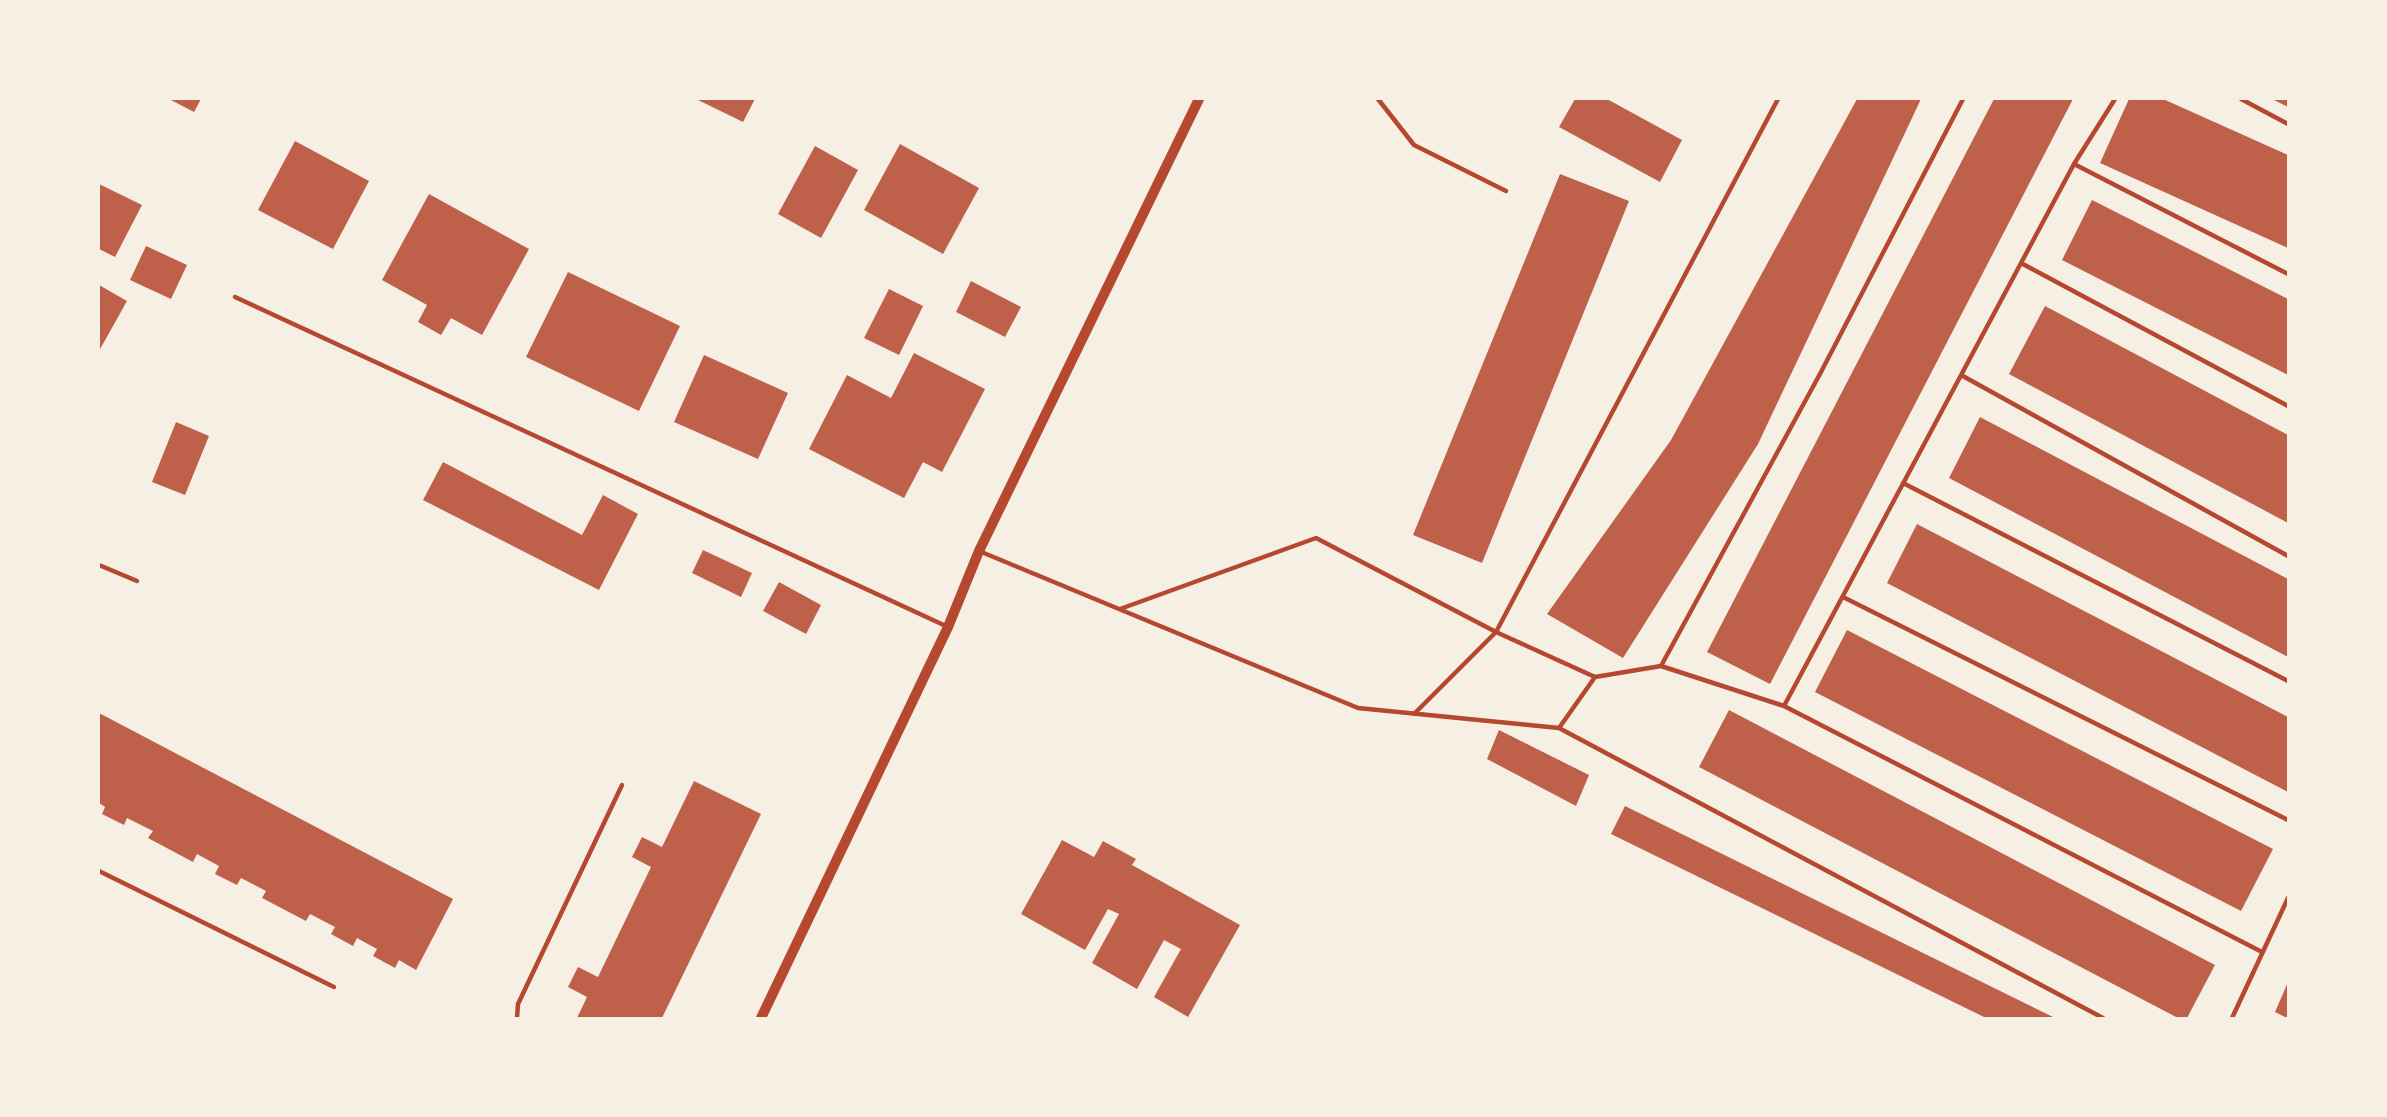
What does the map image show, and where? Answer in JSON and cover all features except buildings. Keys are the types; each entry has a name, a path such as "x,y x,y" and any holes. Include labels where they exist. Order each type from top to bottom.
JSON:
{"street":[{"path":"761,1018 948,627 979,551 1199,99"}],"lane":[{"path":"1378,99 1414,145 1506,190"},
{"path":"1414,714 1496,632 1778,99"},
{"path":"1661,666 1821,372 1963,99"},
{"path":"1784,706 2074,164 2115,99"},
{"path":"2241,99 2288,124"},
{"path":"2074,164 2288,274"},
{"path":"2021,263 2288,406"},
{"path":"235,297 948,627"},
{"path":"1961,375 2288,556"},
{"path":"1903,483 2288,681"},
{"path":"1120,609 1316,538 1496,632 1595,677 1661,666 1784,706 2262,952"},
{"path":"979,551 1358,708 1559,728 2103,1018"},
{"path":"99,565 137,581"},
{"path":"1843,597 2288,820"},
{"path":"1559,728 1595,677"},
{"path":"517,1018 518,1004 622,785"},
{"path":"99,871 334,987"},
{"path":"2232,1018 2288,898"}]}
